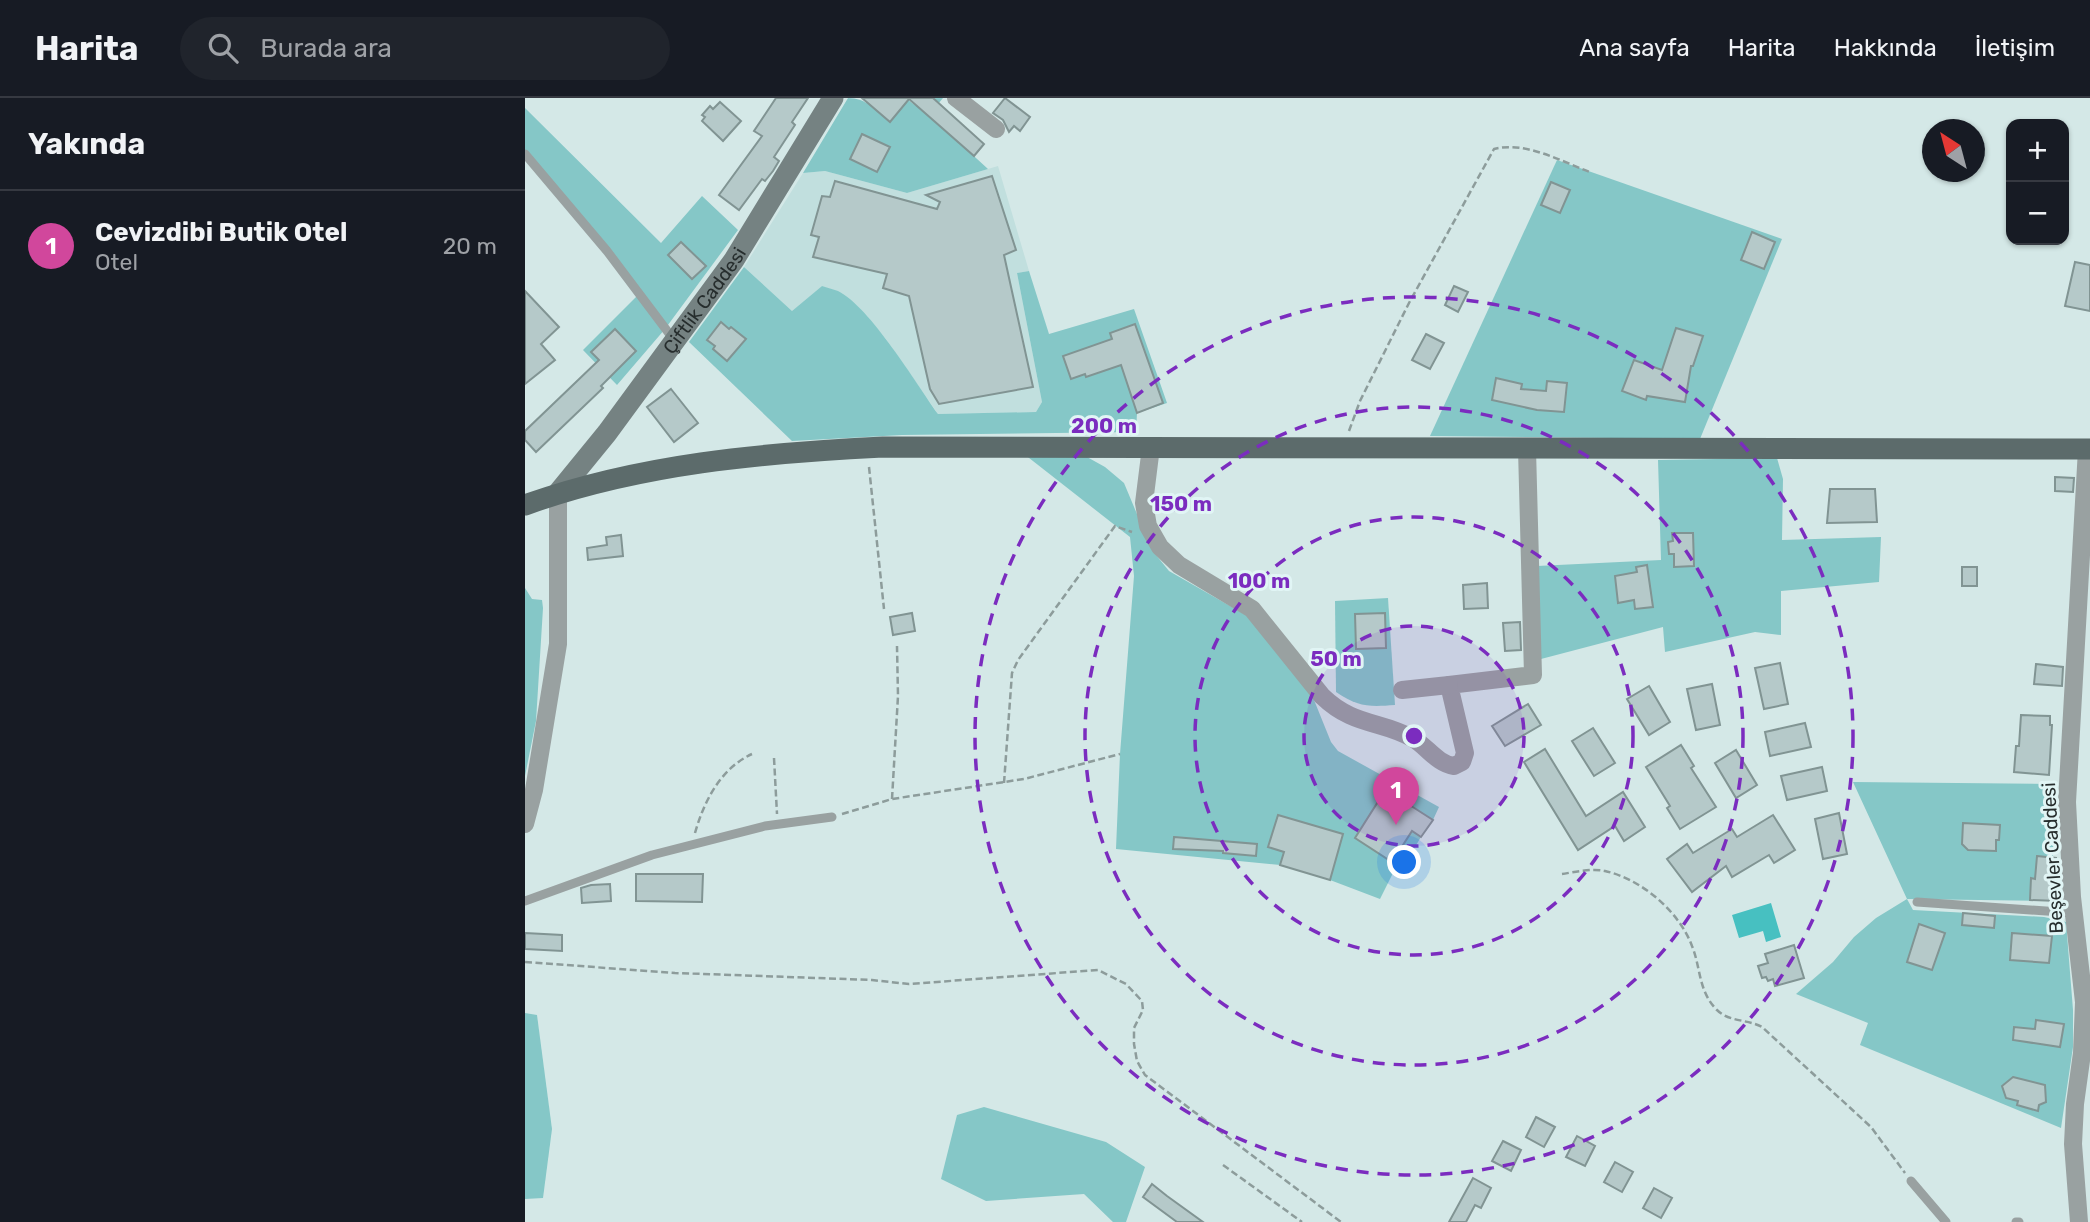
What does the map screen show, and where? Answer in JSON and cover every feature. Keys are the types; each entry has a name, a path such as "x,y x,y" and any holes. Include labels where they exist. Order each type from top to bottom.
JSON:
{"main road":[{"path":"525,505 558,493 675,467 804,451 867,448 2089,446"}],"street":[{"name":"Çiftlik Caddesi","path":"558,493 607,433 734,260 833,98"},
{"path":"956,98 996,129"},
{"name":"Beşevler Caddesi","path":"2079,1222 2073,1144 2084,1012 2067,802 2089,446"},
{"path":"1151,447 1144,503 1148,526 1160,547 1179,565 1252,609 1334,707 1355,719 1411,738 1445,765 1454,766 1462,762 1465,753 1449,685"},
{"path":"1402,690 1533,676 1527,449"},
{"path":"525,824 534,790 558,644 558,493"}],"lane":[{"path":"525,153 607,251 675,342"},
{"path":"525,901 652,855 777,824 832,817"},
{"path":"1916,902 2074,913"},
{"path":"1911,1181 1946,1222"}],"path":[{"path":"1345,448 1352,421 1366,389 1447,232 1494,149 1507,145 1520,147 1590,172"},
{"path":"867,448 884,609"},
{"path":"1004,783 1012,673 1018,660 1115,526"},
{"path":"892,799 898,696 897,646"},
{"path":"691,846 700,814 718,783 729,768 751,754"},
{"path":"832,817 892,799 1004,783 1120,754"},
{"path":"774,758 777,824"},
{"path":"1562,874 1603,870 1628,879 1648,891 1676,918 1690,939 1698,975 1708,998 1717,1009 1727,1018 1752,1022 1771,1036 1871,1128 1911,1181"},
{"path":"525,962 675,973 872,980 909,984 1098,970 1126,984 1142,1001 1143,1010 1134,1028 1134,1044 1137,1061 1145,1075 1342,1222"},
{"path":"1223,1165 1302,1222"}],"shaded area":[{"path":"848,98 866,102 890,121 908,100 916,106 923,98 943,98 929,115 988,169 907,193 825,171 803,173"},
{"path":"525,108 661,243 702,196 738,230 665,329 617,385 583,350 639,294 525,154"},
{"path":"1557,160 1782,239 1700,439 1430,436"},
{"path":"998,166 1029,271 1017,273 1042,402 1036,412 938,414 886,339 857,306 822,286 792,311 744,267 803,173 825,171 907,193"},
{"path":"744,267 792,311 822,286 838,291 851,300 892,347 938,414 1036,412 1042,402 1017,273 1029,271 1049,334 1134,309 1167,403 1137,413 1136,432 902,435 792,441 689,342"},
{"path":"1024,454 1087,457 1105,467 1124,483 1152,550 1169,571 1251,618 1312,695 1331,742 1338,751 1439,807 1433,820 1405,802 1400,809 1381,797 1355,838 1392,862 1412,831 1421,837 1401,870 1394,871 1380,899 1330,880 1343,834 1278,815 1268,847 1284,852 1280,865 1116,849 1120,754 1134,576 1130,537"},
{"path":"1777,458 1783,479 1782,540 1881,537 1879,582 1781,591 1781,635 1755,632 1665,652 1663,627 1541,659 1537,566 1661,560 1658,460"},
{"path":"525,588 532,599 542,600 543,608 536,721 525,776"},
{"path":"1388,598 1395,705 1371,706 1357,703 1336,692 1335,601"},
{"path":"1853,782 2053,784 2050,901 1907,899"},
{"path":"1907,899 1913,910 2044,917 2066,922 2073,1047 2061,1128 1860,1045 1868,1023 1796,994 1833,962 1854,937 1876,918"},
{"path":"1771,903 1781,937 1766,942 1763,931 1739,938 1732,915"},
{"path":"525,1013 537,1015 552,1129 543,1198 525,1199"},
{"path":"984,1107 1106,1142 1145,1167 1126,1222 1113,1222 1084,1194 986,1201 941,1179 957,1115"}],"building":[{"path":"776,98 808,98 792,122 795,125 774,157 779,161 773,171 765,181 762,179 739,210 719,195 762,136 754,131"},
{"path":"862,98 933,98 984,144 974,156 909,99 890,122"},
{"path":"1005,98 1030,117 1020,131 1014,126 1009,132 1003,120 993,113"},
{"path":"720,102 741,121 723,141 702,121 705,117 702,115 710,106 713,109"},
{"path":"862,134 890,147 877,172 850,159"},
{"path":"992,176 1016,250 1004,255 1033,387 939,404 930,389 909,296 883,288 887,274 813,257 819,237 811,235 822,196 830,197 835,181 937,209 940,202 926,195"},
{"path":"1551,182 1570,190 1560,213 1541,205"},
{"path":"1752,232 1775,242 1764,269 1741,260"},
{"path":"681,242 706,266 692,279 668,255"},
{"path":"2075,262 2090,265 2090,311 2065,306"},
{"path":"1454,286 1468,292 1458,312 1445,305"},
{"path":"525,291 559,327 541,344 555,360 525,384"},
{"path":"721,322 746,339 727,361 707,340"},
{"path":"1135,324 1163,403 1137,413 1121,365 1086,377 1085,374 1071,379 1063,356 1112,339 1110,333"},
{"path":"1676,328 1703,336 1691,366 1685,402 1647,396 1646,400 1622,391 1634,360 1662,370"},
{"path":"615,329 636,351 601,386 603,388 536,452 525,440 525,431 599,360 591,352"},
{"path":"1426,334 1444,343 1430,369 1412,360"},
{"path":"1496,378 1522,384 1521,389 1546,391 1547,381 1567,383 1564,412 1537,410 1492,400"},
{"path":"671,389 698,423 674,442 647,407"},
{"path":"2055,477 2074,478 2073,492 2055,491"},
{"path":"1830,489 1875,489 1877,522 1827,523"},
{"path":"1672,533 1693,533 1694,566 1674,567 1674,554 1669,554 1668,542 1673,541"},
{"path":"621,535 623,556 588,560 587,548 607,545 606,537"},
{"path":"1647,565 1653,607 1635,609 1634,600 1618,603 1615,576 1637,572 1636,567"},
{"path":"1962,567 1977,567 1977,586 1962,586"},
{"path":"1487,583 1488,608 1464,609 1463,585"},
{"path":"912,613 915,631 893,635 890,617"},
{"path":"1385,613 1386,648 1356,649 1355,614"},
{"path":"1520,622 1521,650 1505,651 1503,623"},
{"path":"1780,663 1788,704 1764,709 1755,668"},
{"path":"2036,664 2063,667 2062,686 2034,684"},
{"path":"1712,684 1720,725 1696,730 1687,689"},
{"path":"1649,686 1670,722 1649,735 1627,699"},
{"path":"1528,704 1541,725 1505,746 1492,726"},
{"path":"2021,715 2050,716 2052,725 2049,775 2014,772"},
{"path":"1805,723 1811,747 1770,756 1765,732"},
{"path":"1593,728 1615,763 1594,776 1572,741"},
{"path":"1681,745 1694,766 1691,768 1716,807 1680,829 1667,808 1670,806 1646,767"},
{"path":"1545,749 1586,816 1623,792 1645,827 1624,841 1615,826 1578,850 1524,762"},
{"path":"1736,750 1757,785 1736,798 1715,763"},
{"path":"1822,767 1827,791 1787,800 1781,776"},
{"path":"1381,797 1400,809 1405,802 1433,820 1421,837 1412,831 1392,862 1355,838"},
{"path":"1839,813 1847,854 1823,859 1815,819"},
{"path":"1278,815 1343,834 1330,880 1280,865 1284,852 1268,847"},
{"path":"1773,815 1795,850 1774,863 1769,855 1732,877 1726,866 1692,892 1667,859 1687,844 1693,853 1732,829 1737,837"},
{"path":"1963,823 2000,825 1996,851 1968,850 1962,844"},
{"path":"1174,837 1257,844 1256,856 1223,851 1173,849"},
{"path":"2037,856 2056,858 2058,901 2030,900 2031,878 2035,879"},
{"path":"636,874 703,874 702,902 636,901"},
{"path":"610,884 611,901 582,903 581,888"},
{"path":"1963,913 1995,916 1994,928 1962,925"},
{"path":"1919,924 1945,933 1932,970 1907,962"},
{"path":"525,933 562,935 562,951 525,949"},
{"path":"2012,933 2052,936 2049,963 2010,960"},
{"path":"1794,945 1804,978 1775,986 1773,979 1768,981 1766,977 1762,978 1758,966 1768,963 1765,954"},
{"path":"2036,1020 2064,1024 2060,1047 2013,1040 2014,1027 2035,1029"},
{"path":"2013,1077 2045,1085 2046,1102 2039,1105 2038,1111 2017,1105 2018,1101 2006,1098 2002,1086"},
{"path":"1536,1117 1555,1127 1544,1147 1526,1137"},
{"path":"1577,1136 1595,1146 1585,1166 1566,1157"},
{"path":"1503,1141 1521,1150 1511,1171 1492,1161"},
{"path":"1615,1162 1633,1172 1622,1192 1604,1182"},
{"path":"1473,1178 1491,1188 1481,1208 1475,1205 1466,1222 1449,1222"},
{"path":"1152,1184 1203,1222 1177,1222 1143,1197"},
{"path":"1654,1188 1672,1198 1661,1218 1643,1208"}],"place":[{"name":"Cevizdibi Butik Otel","path":"1396,825"}]}
